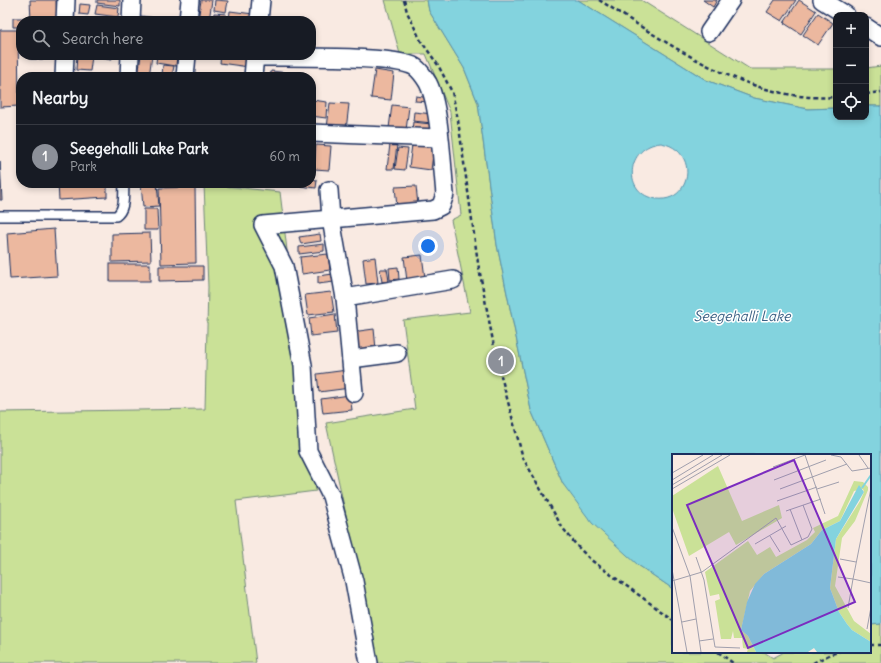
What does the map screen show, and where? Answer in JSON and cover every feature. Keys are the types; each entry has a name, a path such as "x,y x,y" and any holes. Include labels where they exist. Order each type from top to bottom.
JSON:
{"street":[{"path":"65,16 66,0"},
{"path":"131,16 132,0"},
{"path":"188,16 190,0"},
{"path":"259,16 261,0"},
{"path":"710,32 731,0"},
{"path":"822,0 841,12"},
{"path":"869,29 881,36"},
{"path":"316,58 404,62 416,67 428,83 435,102 445,194 441,206 433,210 263,225 284,266 303,365 308,450 331,496 354,581 370,663"},
{"path":"64,60 64,72"},
{"path":"129,72 130,60"},
{"path":"185,72 186,60"},
{"path":"253,72 255,60"},
{"path":"316,133 439,138"},
{"path":"329,190 331,219 345,298 354,393"},
{"path":"345,298 453,280"},
{"path":"351,359 397,353"}],"lane":[{"path":"0,216 116,216 121,213 123,206 124,188"}],"path":[{"path":"404,0 407,12 421,41 438,65 452,92 458,120 479,271 496,357 523,458 562,527 578,546 591,560 672,619"},
{"path":"599,0 686,54 740,80 770,90 800,97 833,97"},
{"path":"869,94 881,92"},
{"path":"719,653 733,663"},
{"path":"813,663 835,653"}],"green space":[{"path":"385,0 427,0 429,11 464,68 478,103 497,245 531,410 563,484 638,565 672,588 672,653 766,653 773,658 782,653 871,653 871,625 881,624 881,663 378,663 326,423 415,409 403,320 470,312 451,220 461,215 450,112 426,54 400,54"},
{"path":"578,0 641,0 750,69 833,69 833,108 808,109 754,98 706,80"},
{"path":"881,66 881,106 869,106 869,68"},
{"path":"204,188 242,188 280,192 316,491 236,501 256,663 0,663 0,412 205,409 208,287"}],"water":[{"name":"Seegehalli Lake","path":"427,0 578,0 706,80 754,98 808,109 833,108 833,120 869,120 869,106 881,106 881,624 871,625 871,454 672,454 672,588 638,565 592,523 563,484 531,410 497,245 478,103 464,68 429,11","holes":["661,143 673,148 682,155 686,165 687,175 684,185 678,193 669,198 657,199 646,196 638,189 633,180 632,171 635,161 640,152 649,146"]}],"building":[{"path":"30,0 56,0 57,16 31,16"},
{"path":"97,0 120,0 120,6 97,3"},
{"path":"201,0 212,0 210,16 199,16"},
{"path":"215,0 228,1 226,12 214,10"},
{"path":"703,0 717,0 713,7"},
{"path":"775,0 796,0 782,21 767,12"},
{"path":"799,0 816,11 801,34 784,23"},
{"path":"80,4 90,5 88,15 79,14"},
{"path":"97,5 119,8 118,16 95,14"},
{"path":"230,11 253,14 253,16 230,16"},
{"path":"214,13 226,14 226,16 214,16"},
{"path":"818,13 833,23 818,45 803,35"},
{"path":"13,18 16,18 16,27 13,27"},
{"path":"0,30 16,30 16,60 18,60 19,72 16,72 16,106 0,107"},
{"path":"77,60 91,60 90,71 76,70"},
{"path":"140,60 151,60 150,72 139,72"},
{"path":"156,60 177,60 176,66 156,63"},
{"path":"220,60 250,60 249,67 220,63"},
{"path":"163,65 174,66 173,72 162,72"},
{"path":"375,70 394,73 391,100 371,98"},
{"path":"416,96 430,98 429,102 415,101"},
{"path":"316,101 327,102 326,118 316,117"},
{"path":"330,103 349,104 346,130 327,128"},
{"path":"392,105 409,107 406,130 389,128"},
{"path":"414,112 433,114 432,123 413,121"},
{"path":"413,122 431,124 430,133 412,130"},
{"path":"390,144 397,145 394,169 387,169"},
{"path":"316,145 331,146 329,170 316,169"},
{"path":"412,145 434,147 431,170 409,167"},
{"path":"398,148 408,149 405,170 395,169"},
{"path":"0,161 2,200 0,200"},
{"path":"416,186 418,205 397,207 395,187"},
{"path":"58,188 107,188 107,197 59,200"},
{"path":"141,188 157,188 159,206 143,207"},
{"path":"159,188 195,188 196,263 161,264"},
{"path":"144,209 157,209 158,230 144,230"},
{"path":"54,229 57,276 10,279 7,233"},
{"path":"150,233 151,261 112,262 112,234"},
{"path":"320,234 321,241 301,244 299,237"},
{"path":"324,244 324,251 299,254 299,247"},
{"path":"328,254 330,270 302,274 300,257"},
{"path":"422,255 425,278 407,281 404,257"},
{"path":"375,257 378,283 366,284 363,259"},
{"path":"110,264 150,264 150,281 110,281"},
{"path":"159,266 203,266 203,280 159,281"},
{"path":"398,267 399,279 390,280 389,268"},
{"path":"380,269 387,269 389,281 382,282"},
{"path":"333,274 334,282 318,284 318,276"},
{"path":"331,292 334,312 308,315 305,295"},
{"path":"335,314 337,333 311,336 309,318"},
{"path":"374,329 376,349 355,352 352,332"},
{"path":"347,370 350,388 319,392 317,374"},
{"path":"350,395 352,410 323,413 321,399"}],"place":[{"name":"Seegehalli Lake Park","path":"501,361"}]}
